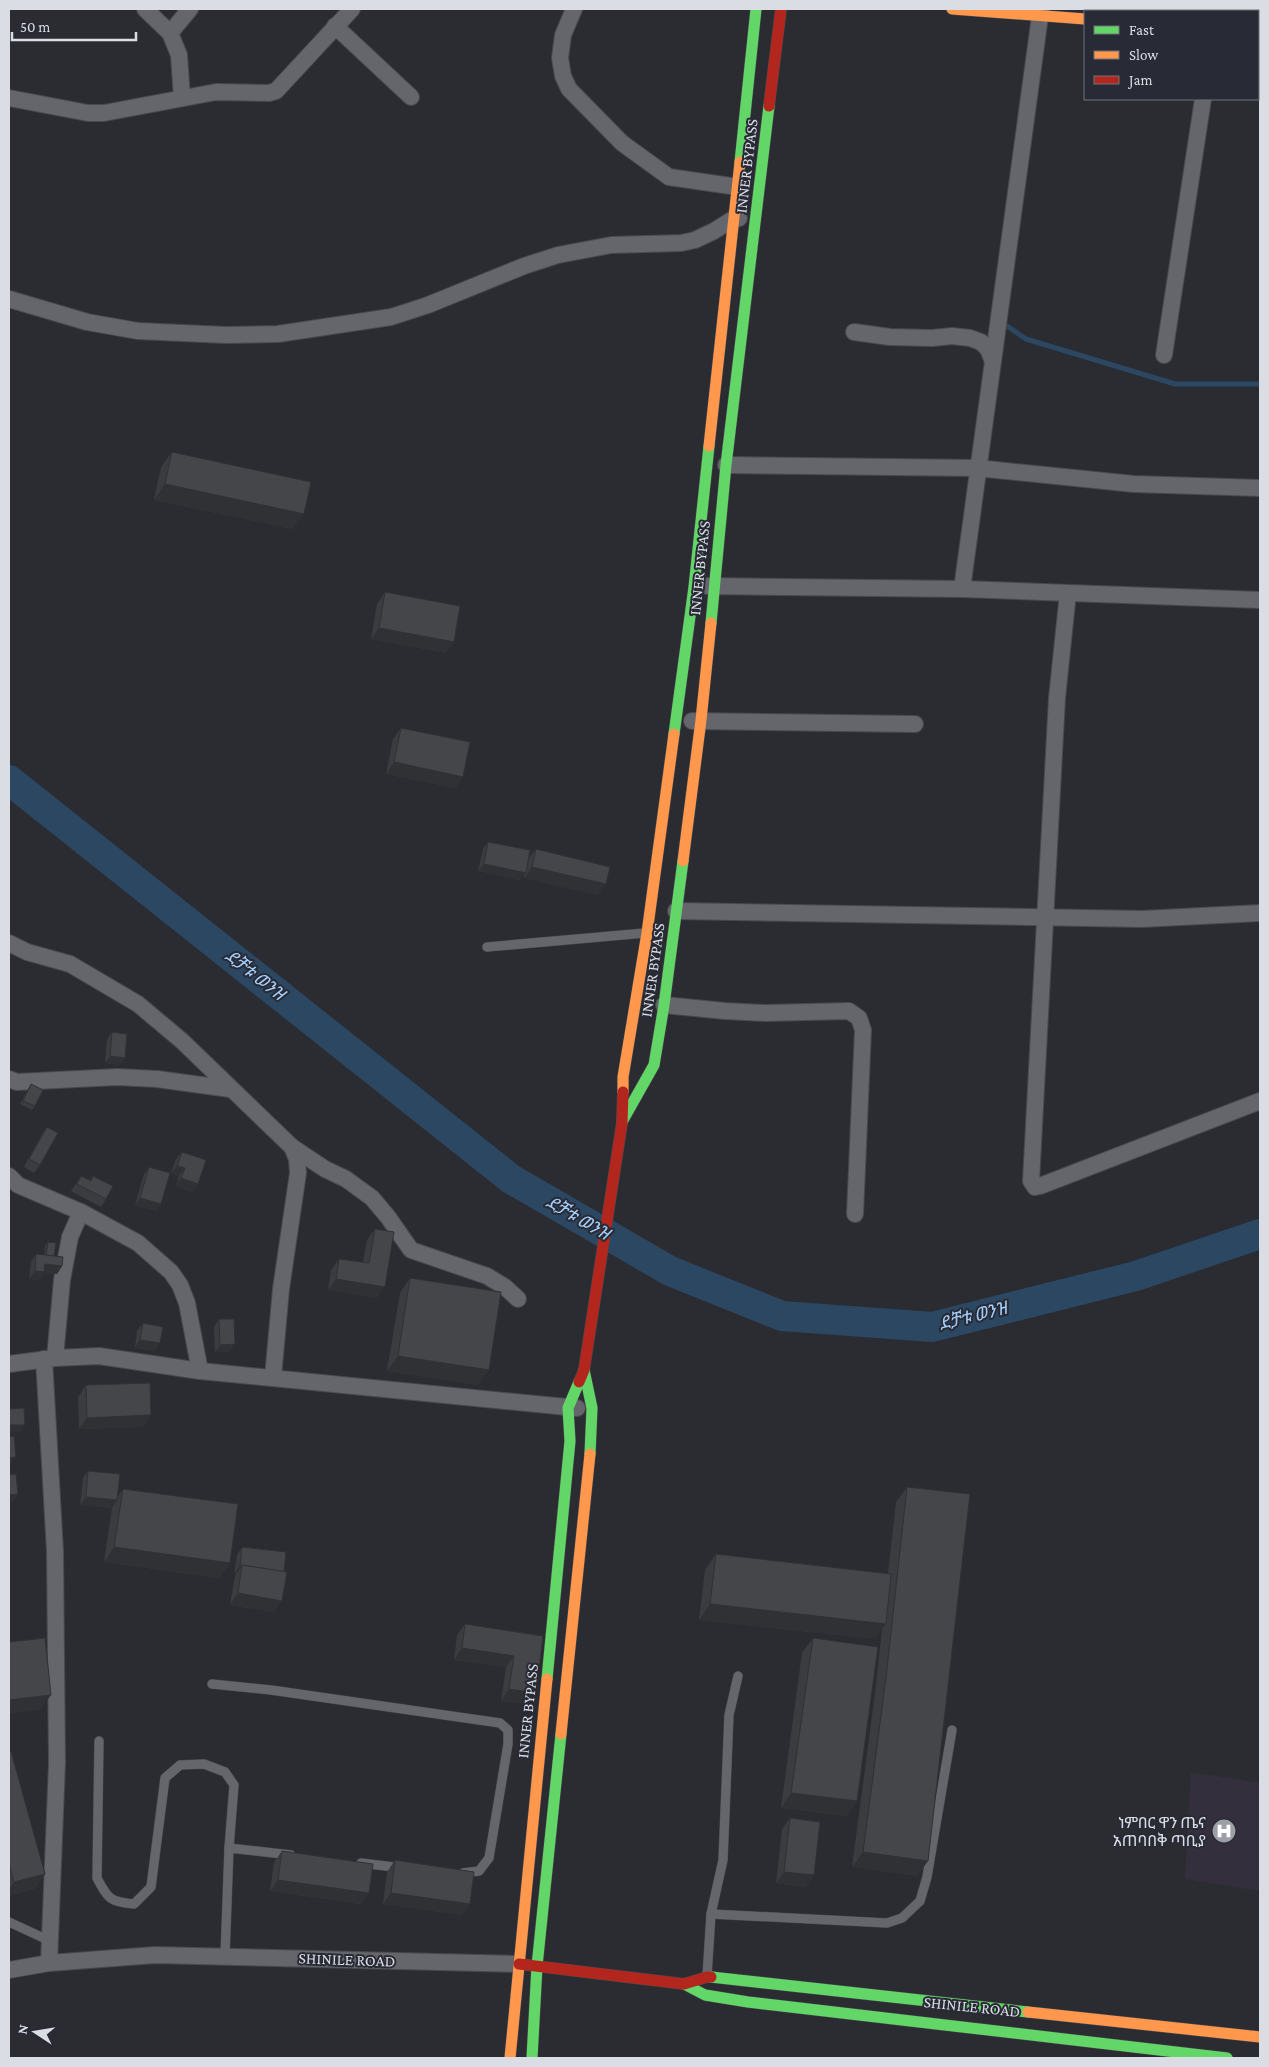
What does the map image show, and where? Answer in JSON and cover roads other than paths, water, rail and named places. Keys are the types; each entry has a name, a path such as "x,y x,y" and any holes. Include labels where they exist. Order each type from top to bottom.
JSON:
{"main road":[{"name":"INNER BYPASS","path":"510,2058 570,1440 568,1408 584,1370 622,1123 623,1077 647,933 677,721 694,587 756,9"},
{"name":"INNER BYPASS","path":"622,1123 654,1065 664,1005 701,720 726,465 781,9"},
{"path":"952,9 1041,12 1084,19"},
{"name":"INNER BYPASS","path":"532,2058 537,1966 591,1440 592,1408 584,1370"},
{"name":"SHINILE ROAD","path":"519,1964 684,1984 705,1996 1227,2058"},
{"name":"SHINILE ROAD","path":"684,1984 707,1977 1260,2037"}],"street":[{"path":"145,9 170,33 178,54 182,98"},
{"path":"170,33 190,9"},
{"path":"9,98 88,113 104,113 216,92 263,94 276,91 352,9"},
{"path":"574,9 563,35 560,58 563,76 569,89 622,143 669,177 738,186"},
{"path":"962,589 977,468 1041,12"},
{"path":"335,26 411,98"},
{"path":"1164,355 1203,100"},
{"path":"9,299 87,322 138,331 226,335 278,334 391,317 428,305 524,266 558,256 611,245 681,243 695,240 733,219 756,216"},
{"path":"854,332 890,337 932,338 952,336 970,338 981,342 988,349 992,359"},
{"path":"726,465 977,468 1126,484 1260,488"},
{"path":"694,587 713,585 962,589 1260,600"},
{"path":"1068,593 1057,698 1031,1182 1035,1186 1260,1101"},
{"path":"677,721 915,724"},
{"path":"676,911 1142,919 1260,913"},
{"path":"9,943 27,952 70,964 138,1004 182,1041 292,1147 325,1169 346,1179 372,1198 411,1250 487,1276 505,1287 518,1299"},
{"path":"664,1005 725,1011 849,1011 859,1018 863,1030 855,1214"},
{"path":"9,1080 17,1082 117,1077 157,1079 230,1089"},
{"path":"273,1377 278,1317 298,1173 297,1159 292,1147"},
{"path":"297,1183 325,1169"},
{"path":"9,1176 18,1185 82,1212 138,1243 172,1272 180,1285 187,1303 200,1371"},
{"path":"49,1963 57,1763 55,1561 49,1359 70,1237 82,1212"},
{"path":"9,1364 99,1356 200,1371 568,1408 592,1408"},
{"name":"SHINILE ROAD","path":"9,1970 49,1963 155,1955 519,1964"}],"lane":[{"path":"487,947 647,933"},
{"path":"705,1996 711,1914 723,1860 729,1715 738,1676"},
{"path":"212,1684 271,1690 500,1723 508,1730 508,1744 489,1858 479,1871 451,1874"},
{"path":"711,1914 887,1923 902,1918 920,1901 927,1877 952,1730"},
{"path":"99,1741 97,1878 107,1896 120,1903 134,1904 151,1887 164,1778 180,1765 204,1764 225,1772 234,1785 229,1848 225,1956"},
{"path":"229,1848 296,1856"},
{"path":"354,1863 412,1870"},
{"path":"9,1922 50,1940"}],"waterway":[{"path":"1007,326 1026,339 1175,384 1260,384"},
{"name":"ደቻቱ ወንዝ","path":"9,780 511,1179 670,1271 782,1316 932,1327 1136,1276 1260,1234"}],"place":[{"name":"ነምበር ዋን ጤና አጠባበቅ ጣቢያ","path":"1224,1831"}]}
